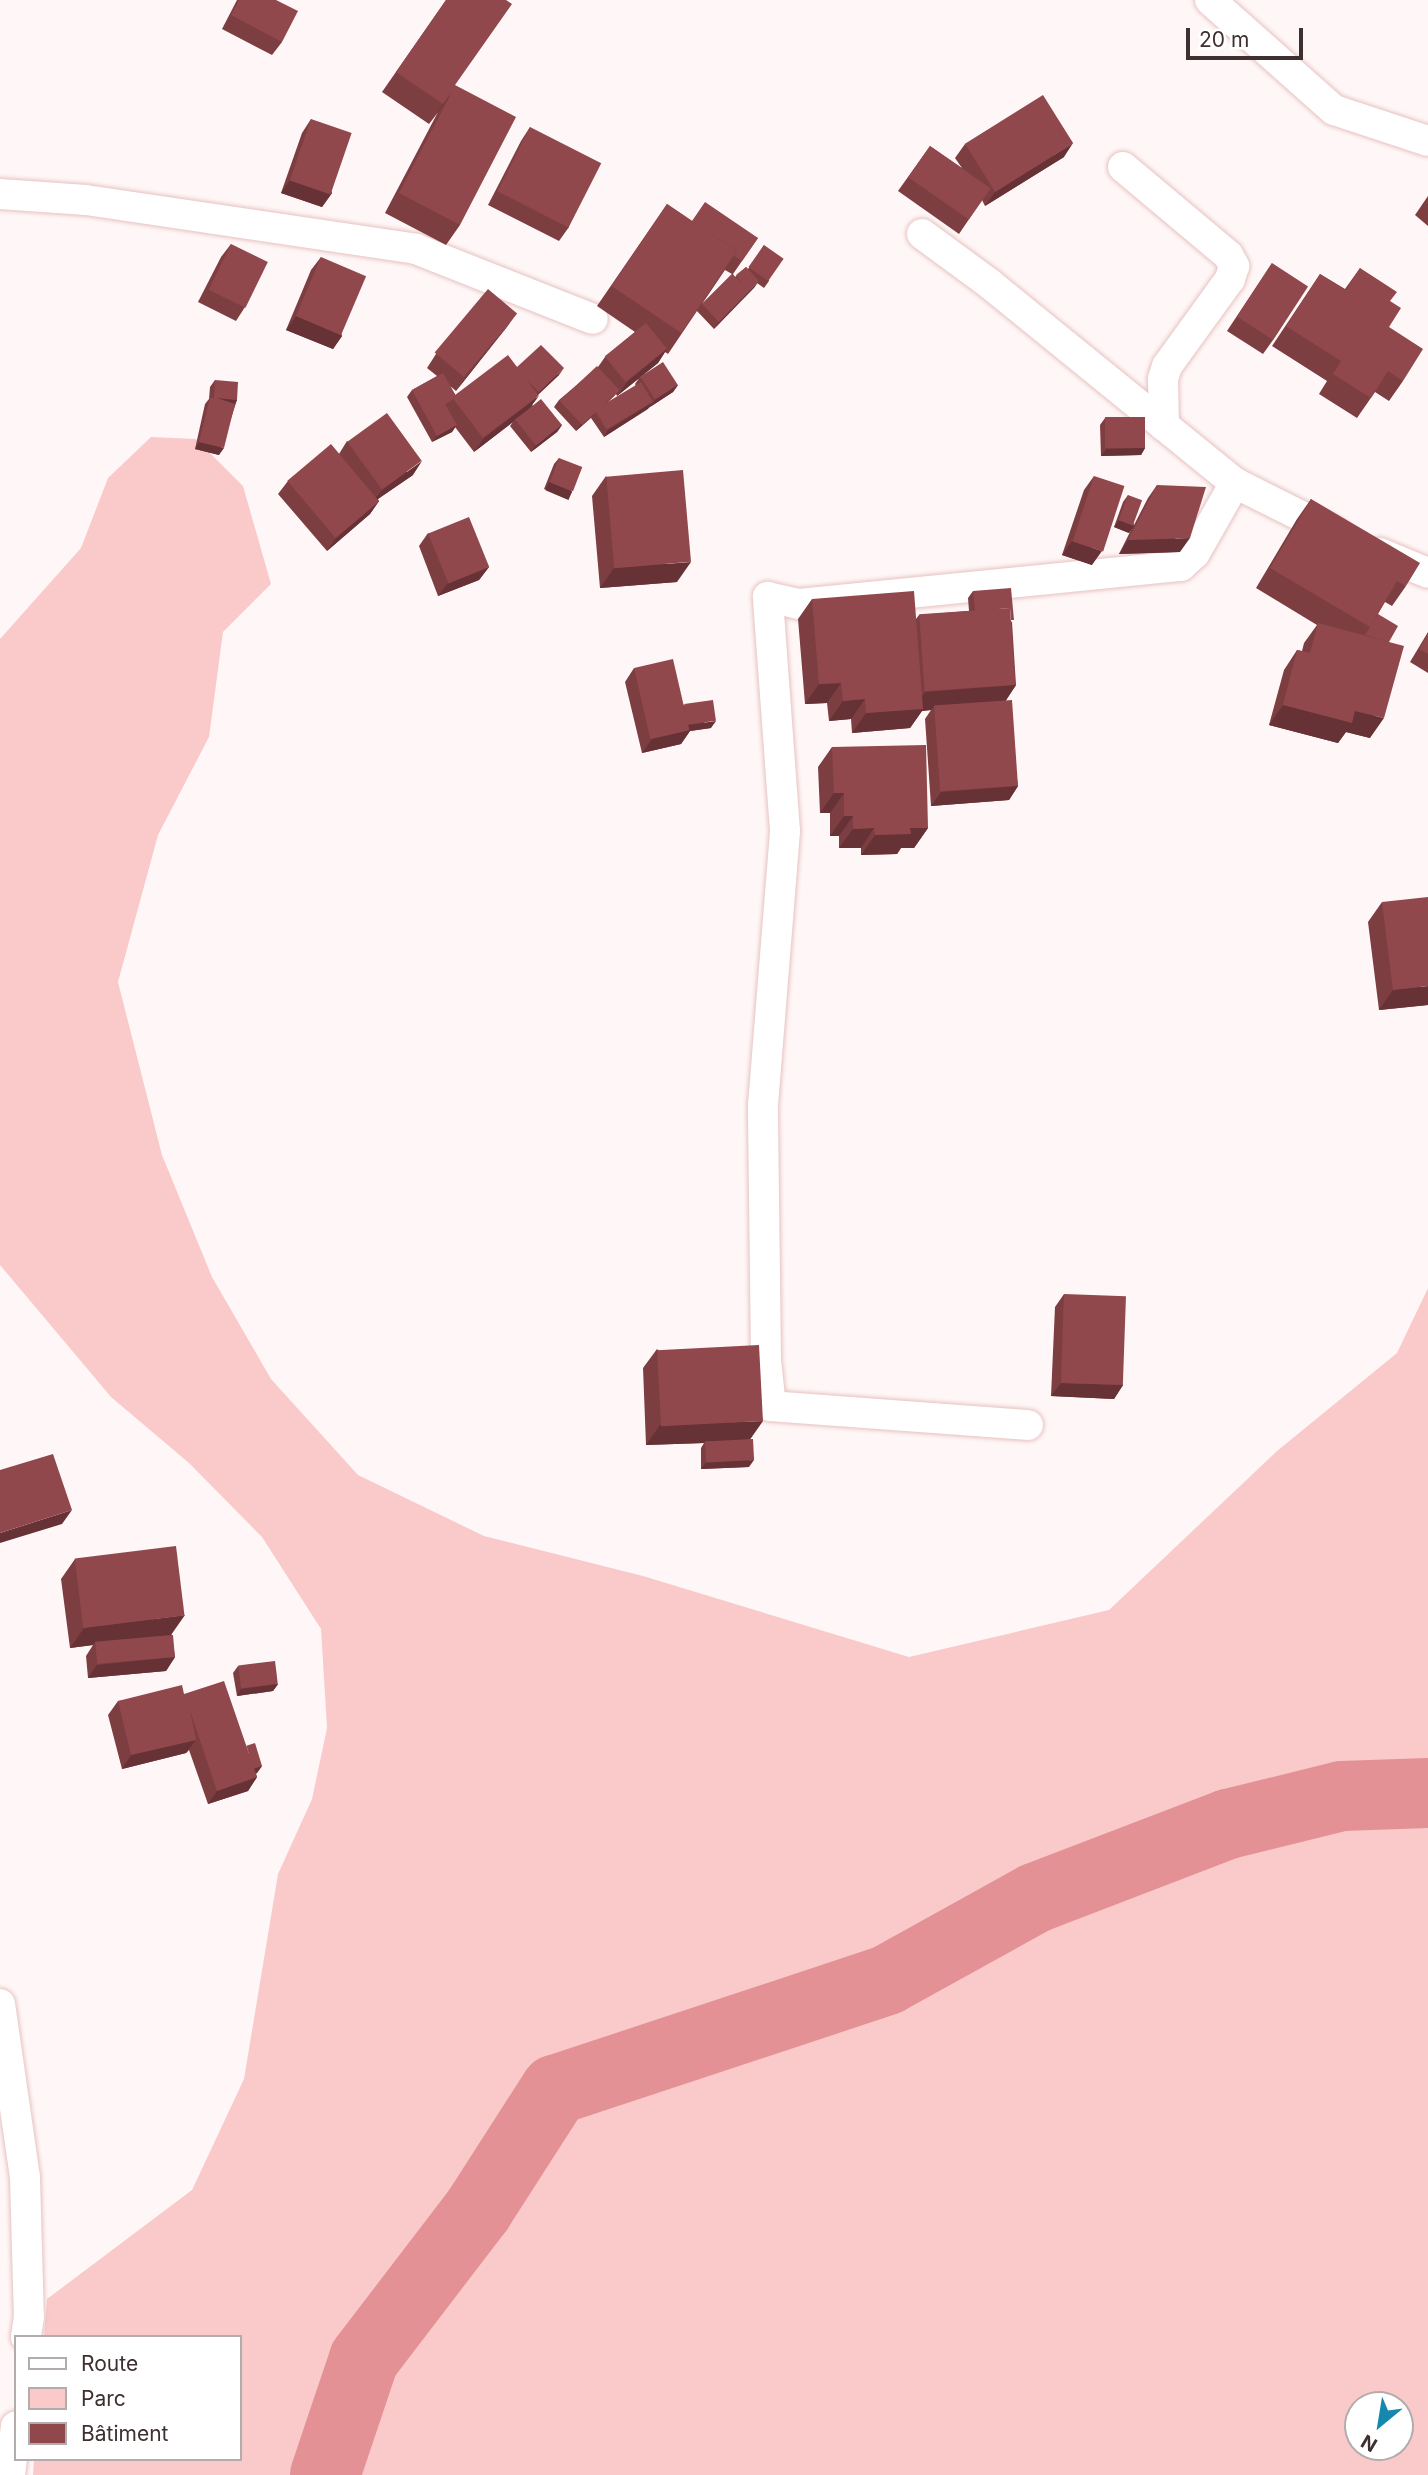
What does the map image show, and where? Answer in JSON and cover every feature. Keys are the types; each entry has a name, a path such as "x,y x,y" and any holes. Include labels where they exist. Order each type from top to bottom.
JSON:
{"street":[{"path":"1210,0 1334,110 1428,141"},
{"path":"1123,167 1228,255 1234,266 1230,279 1167,366 1163,379 1164,426"},
{"path":"0,194 86,200 416,249 593,319"},
{"path":"922,234 990,284 1236,482 1359,545 1428,573"},
{"path":"1028,1425 771,1406 766,1360 763,1105 785,831 768,597 799,604 1181,566 1195,554 1236,482"},
{"path":"0,2004 25,2178 26,2335"},
{"path":"10,2475 14,2442"}],"green space":[{"path":"151,437 196,439 243,486 271,584 223,632 209,737 158,835 118,982 162,1155 212,1277 271,1379 358,1475 484,1536 643,1576 909,1657 1109,1610 1277,1451 1397,1353 1428,1288 1428,2475 33,2475 34,2461 242,2461 242,2335 44,2335 47,2299 192,2190 244,2079 278,1874 312,1799 327,1728 321,1629 262,1537 189,1463 111,1397 0,1265 0,639 81,548 108,478"}],"building":[{"path":"239,0 276,0 298,11 282,42 231,15"},
{"path":"446,0 506,0 512,4 455,85 516,117 460,225 399,193 452,92 443,104 396,72"},
{"path":"1043,95 1073,143 995,192 965,144"},
{"path":"311,119 352,133 330,194 290,180"},
{"path":"530,127 601,163 569,227 497,191"},
{"path":"930,146 991,188 969,220 908,177"},
{"path":"705,202 758,238 742,261 734,256 737,251 692,221"},
{"path":"667,204 737,251 681,333 612,286"},
{"path":"231,244 268,262 245,308 209,290"},
{"path":"764,245 784,259 768,281 749,267"},
{"path":"321,257 366,276 341,335 296,316"},
{"path":"1272,263 1308,286 1273,340 1237,317"},
{"path":"746,267 759,281 719,322 702,304 732,274 742,283 736,275"},
{"path":"1360,268 1397,292 1390,301 1401,308 1389,327 1423,349 1403,381 1388,371 1371,398 1333,374 1341,361 1286,326 1320,274 1346,290"},
{"path":"488,289 517,313 464,377 435,353"},
{"path":"646,323 667,349 626,382 605,356"},
{"path":"541,345 564,368 539,392 517,367"},
{"path":"508,355 539,396 483,438 452,397"},
{"path":"663,362 678,385 655,399 640,377"},
{"path":"597,366 620,390 582,425 560,401"},
{"path":"443,373 456,396 445,404 457,425 437,436 412,390"},
{"path":"215,380 238,382 237,400 217,398 235,404 224,448 199,442 210,398 214,398"},
{"path":"641,382 653,402 607,430 595,410"},
{"path":"541,399 562,425 536,445 515,420"},
{"path":"387,413 422,461 382,490 347,442"},
{"path":"1105,417 1145,417 1145,448 1105,448"},
{"path":"331,444 379,501 336,538 287,481"},
{"path":"559,458 582,467 573,491 550,482"},
{"path":"683,470 691,562 614,568 606,477"},
{"path":"1094,476 1124,486 1103,552 1073,542"},
{"path":"1157,485 1206,487 1190,538 1128,540"},
{"path":"1128,495 1142,500 1133,526 1119,520"},
{"path":"1311,499 1420,563 1406,586 1397,581 1370,627 1270,568"},
{"path":"469,517 489,567 448,584 428,533"},
{"path":"1011,588 1014,620 1011,620 1010,608 975,611 973,591"},
{"path":"914,591 923,709 866,713 865,699 843,701 841,683 819,684 812,599"},
{"path":"1010,608 1015,685 925,691 919,614"},
{"path":"1378,614 1398,626 1389,642 1365,635"},
{"path":"1318,623 1404,646 1384,718 1355,711 1352,723 1283,705 1297,650 1310,653"},
{"path":"1428,634 1428,654 1419,649"},
{"path":"673,659 689,730 650,739 634,668"},
{"path":"713,700 716,721 687,725 684,704"},
{"path":"1012,700 1018,786 940,791 934,705"},
{"path":"926,745 928,828 910,828 911,834 875,835 874,828 853,829 853,816 844,816 844,793 834,793 832,747"},
{"path":"1428,897 1428,986 1393,990 1382,902"},
{"path":"1064,1294 1126,1296 1123,1385 1061,1383"},
{"path":"759,1345 763,1421 661,1426 657,1350"},
{"path":"753,1439 754,1460 706,1462 705,1442"},
{"path":"53,1454 72,1510 0,1533 0,1470"},
{"path":"176,1546 185,1615 83,1628 75,1558"},
{"path":"173,1635 175,1657 97,1664 95,1642"},
{"path":"275,1661 278,1684 241,1688 238,1666"},
{"path":"224,1681 257,1777 217,1791 190,1710 196,1740 131,1755 118,1701 182,1685 184,1694"},
{"path":"255,1743 262,1766 253,1769 246,1746"}],"waterway":[{"path":"325,2475 364,2359 478,2210 555,2090 887,1980 1035,1898 1228,1824 1342,1796 1428,1793"}]}
